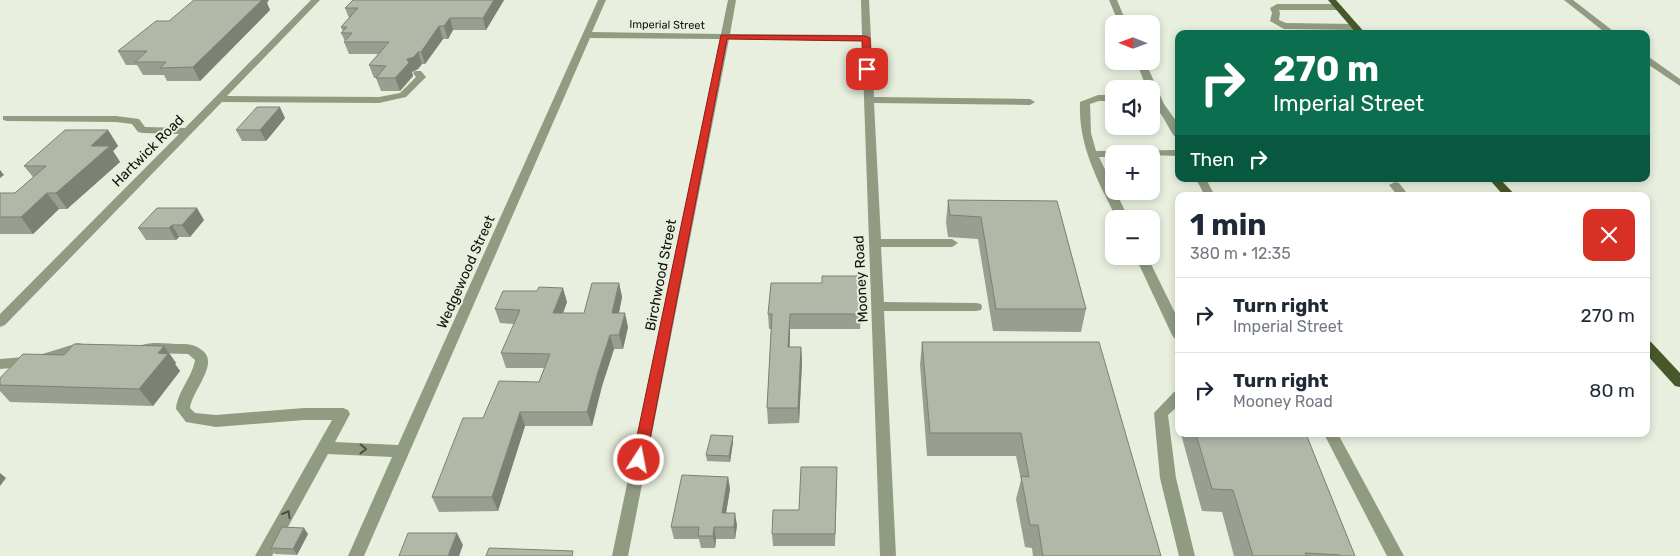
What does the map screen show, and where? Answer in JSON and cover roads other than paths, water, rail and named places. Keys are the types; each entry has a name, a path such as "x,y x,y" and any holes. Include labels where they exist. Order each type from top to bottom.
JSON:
{"main road":[{"path":"1335,4 1359,30"},
{"path":"1497,182 1506,192"},
{"path":"1650,349 1680,382"}],"street":[{"name":"Hartwick Road","path":"0,322 316,0"},
{"name":"Wedgewood Street","path":"356,556 602,0"},
{"name":"Birchwood Street","path":"620,556 732,0"},
{"name":"Mooney Road","path":"865,0 888,556"},
{"path":"1113,0 1120,15"},
{"path":"1568,0 1608,30"},
{"path":"1335,4 1274,8 1276,13 1274,21 1284,26 1359,30"},
{"name":"Imperial Street","path":"587,35 866,38"},
{"path":"1650,61 1680,84"},
{"path":"220,99 379,100 403,95 421,77 418,73"},
{"path":"1105,98 1085,102 1083,117 1087,141 1092,154 1120,210"},
{"path":"868,100 1030,102"},
{"path":"1160,107 1166,112 1175,129"},
{"path":"7,118 116,119 136,121 142,130 188,132"},
{"path":"1092,154 1175,153"},
{"path":"1395,185 1401,192"},
{"path":"874,243 952,243"},
{"path":"1145,265 1175,327"},
{"path":"877,306 976,307"},
{"path":"0,364 25,364 75,348 93,348"},
{"path":"129,348 191,349 202,358 200,371 184,398 184,409 191,418 216,421 304,414 343,414 263,556"},
{"path":"1175,400 1161,413 1168,478 1187,556"},
{"path":"1333,437 1396,556"},
{"path":"324,448 402,451"}]}
